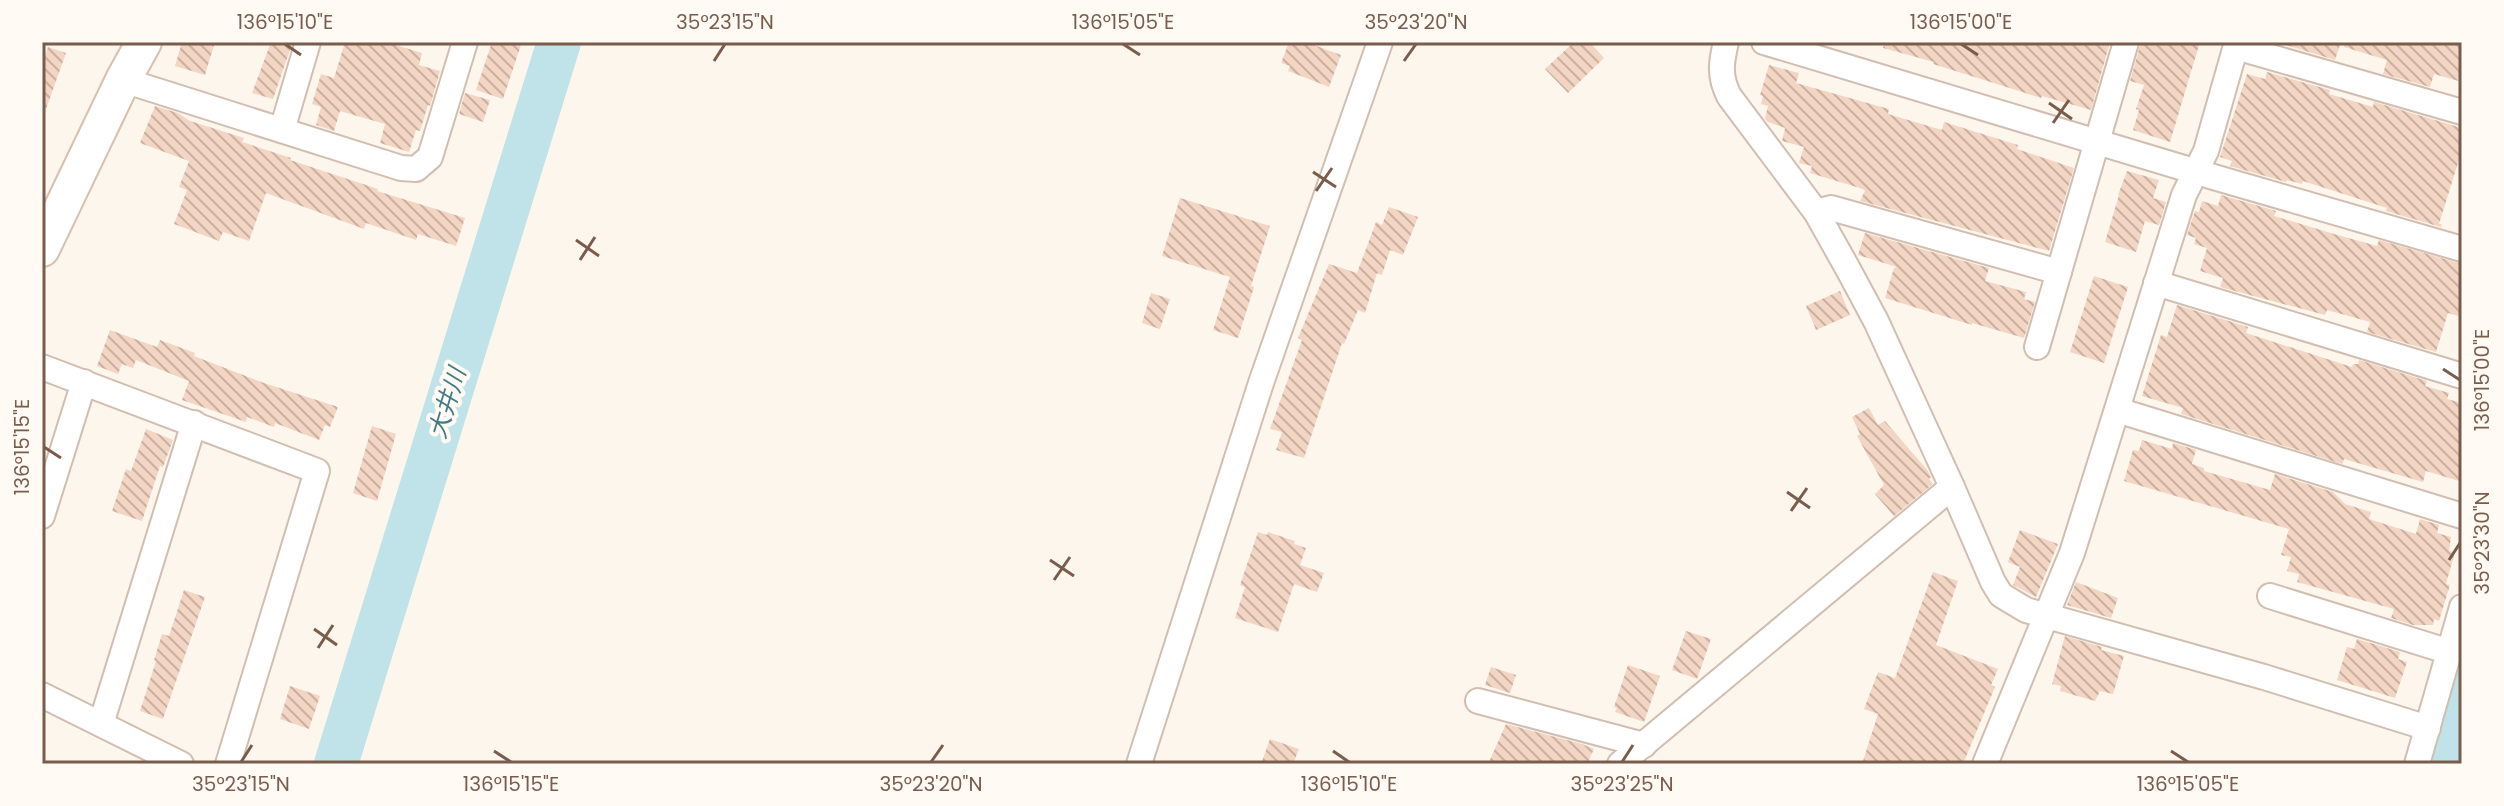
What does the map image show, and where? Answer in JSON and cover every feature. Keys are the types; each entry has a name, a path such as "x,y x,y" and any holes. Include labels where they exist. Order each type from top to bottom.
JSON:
{"main road":[{"path":"42,249 144,42"}],"street":[{"path":"282,130 308,42"},
{"path":"123,80 411,169 421,167 430,157 465,42"},
{"path":"1141,764 1261,383 1380,42"},
{"path":"1726,42 1720,69 1722,82 1729,96 1816,212 1876,321 2001,595 2026,610 2047,617 2264,677 2428,728"},
{"path":"1764,42 2462,249"},
{"path":"2037,347 2126,42"},
{"path":"1985,764 2072,553 2184,195 2206,151 2236,44 2462,112"},
{"path":"1816,212 1831,208 2059,272"},
{"path":"2156,283 2462,376"},
{"path":"42,367 317,471 228,764"},
{"path":"42,516 84,382"},
{"path":"2117,410 2462,516"},
{"path":"101,724 194,423"},
{"path":"1620,764 1952,487"},
{"path":"2270,596 2450,652"},
{"path":"2417,764 2462,607"},
{"path":"42,695 181,764"},
{"path":"1478,701 1644,745"}],"building":[{"path":"182,42 215,42 205,75 175,66"},
{"path":"271,42 291,47 273,99 252,93"},
{"path":"345,42 386,42 422,53 419,65 440,71 430,106 420,131 416,130 409,152 380,143 385,124 340,111 334,131 316,125 321,107 312,104 321,74 334,78"},
{"path":"492,42 522,42 503,99 476,90"},
{"path":"1289,42 1306,42 1341,55 1329,87 1288,71 1290,66 1281,63"},
{"path":"1574,42 1589,42 1604,58 1568,93 1545,69"},
{"path":"1884,42 2110,42 2091,110 2041,98 1883,48"},
{"path":"2141,42 2200,42 2170,142 2133,130 2144,85 2130,81"},
{"path":"2276,42 2341,42 2335,60"},
{"path":"2345,42 2462,42 2462,82 2434,74 2430,87 2383,74 2387,60 2344,47"},
{"path":"48,47 66,53 45,112 42,112 42,64"},
{"path":"1769,65 1799,73 1796,83 1889,109 1888,114 1942,130 1944,122 2018,145 2017,149 2074,168 2049,251 1860,201 1865,191 1863,189 1810,173 1812,166 1799,163 1804,147 1782,141 1785,128 1765,119 1768,106 1761,104 1763,96 1760,95"},
{"path":"2267,72 2330,90 2329,94 2373,107 2374,102 2462,128 2462,150 2439,224 2442,224 2441,227 2303,181 2302,184 2286,182 2230,166 2232,161 2220,157 2247,74 2265,79"},
{"path":"465,93 490,100 483,122 459,114"},
{"path":"155,106 244,138 242,142 290,160 465,218 456,246 418,234 416,240 366,223 364,229 266,193 249,241 223,232 219,241 174,224 187,190 179,187 189,161 140,143"},
{"path":"2127,171 2159,180 2153,198 2166,202 2159,225 2145,221 2136,252 2105,242"},
{"path":"2221,195 2276,211 2274,216 2334,234 2377,246 2379,240 2462,264 2462,317 2448,313 2436,352 2367,332 2370,322 2327,310 2325,315 2220,287 2223,278 2200,271 2207,248 2194,244 2196,238 2187,235 2202,201 2218,206"},
{"path":"1180,198 1270,226 1238,338 1213,330 1230,277 1162,256"},
{"path":"1389,207 1418,217 1403,255 1390,250 1382,275 1377,273 1365,313 1358,310 1342,343 1304,458 1276,450 1282,432 1270,429 1302,340 1298,338 1329,264 1357,273 1376,222 1382,225"},
{"path":"1865,233 1989,268 1985,281 2026,292 2024,299 2035,302 2024,338 1885,298 1894,268 1897,267 1858,255"},
{"path":"2094,276 2128,287 2104,363 2070,352"},
{"path":"1840,291 1850,315 1816,330 1806,306"},
{"path":"1151,293 1170,299 1160,329 1142,323"},
{"path":"2177,305 2248,327 2246,333 2352,367 2359,360 2427,381 2425,386 2449,393 2447,399 2462,403 2462,482 2426,471 2423,482 2344,459 2342,464 2181,414 2183,408 2142,396 2161,335 2167,337"},
{"path":"110,330 157,347 160,340 264,383 338,407 330,427 325,425 319,440 275,423 274,427 247,417 246,422 182,400 189,381 136,360 133,368 122,364 118,374 97,366"},
{"path":"1869,408 1878,425 1885,421 1928,471 1933,484 1894,516 1875,494 1884,485 1857,436 1860,434 1852,417"},
{"path":"372,426 396,434 377,501 353,493"},
{"path":"146,429 173,440 163,467 160,466 142,521 112,511 126,469 131,471"},
{"path":"2142,440 2172,449 2173,443 2196,450 2192,464 2204,468 2204,471 2270,490 2275,474 2333,492 2345,504 2371,512 2369,519 2416,534 2420,519 2439,525 2437,533 2451,537 2449,551 2455,552 2446,584 2450,585 2439,621 2434,619 2433,625 2413,625 2391,618 2394,609 2297,582 2299,574 2287,571 2291,557 2281,555 2289,529 2124,481 2133,450 2139,451"},
{"path":"2020,530 2058,544 2036,597 2013,585 2020,567 2008,562"},
{"path":"1258,532 1295,541 1294,544 1306,548 1300,565 1324,573 1317,592 1294,584 1278,632 1235,618 1245,587 1240,585"},
{"path":"1933,572 1958,581 1936,645 1998,669 1991,685 1995,687 1963,764 1862,764 1878,714 1864,709 1878,672 1895,678"},
{"path":"2076,582 2118,598 2111,618 2067,605"},
{"path":"184,590 205,597 163,719 140,711 162,634 169,636"},
{"path":"1686,631 1711,639 1697,679 1672,670"},
{"path":"2065,636 2124,656 2113,694 2100,691 2095,701 2060,691 2061,686 2052,684"},
{"path":"2357,639 2400,652 2398,659 2407,662 2395,698 2337,680 2347,647 2354,649"},
{"path":"1628,665 1660,676 1644,722 1615,712"},
{"path":"1491,667 1516,675 1510,693 1485,685"},
{"path":"290,686 320,696 309,729 280,719"},
{"path":"1506,724 1594,749 1587,764 1488,764"},
{"path":"1270,739 1299,749 1293,764 1261,764"}],"waterway":[{"name":"大井川","path":"336,764 559,42"},
{"path":"2448,723 2462,676"},
{"path":"2434,764 2440,747"}]}
